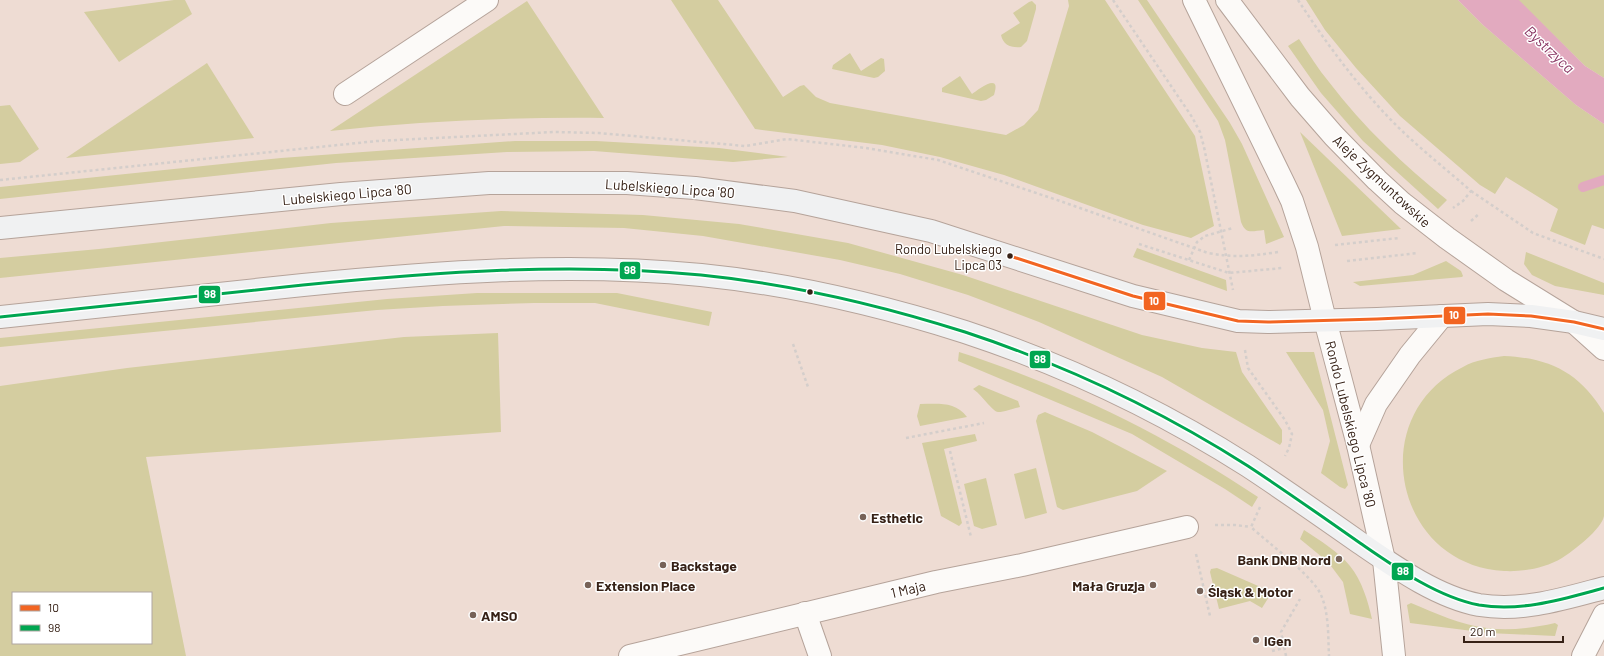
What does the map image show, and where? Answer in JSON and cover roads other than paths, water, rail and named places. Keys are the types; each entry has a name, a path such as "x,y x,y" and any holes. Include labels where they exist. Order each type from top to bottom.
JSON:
{"main road":[{"name":"Lubelskiego Lipca '80","path":"0,228 341,194 489,183 627,183 746,194 795,201 924,230 1133,296 1238,321 1268,322 1325,320"},
{"path":"0,317 348,280 480,271 567,269 631,271 702,275 791,288 841,298 964,332 1038,358 1120,394 1190,431 1245,465 1384,560 1450,596 1478,605 1502,607 1536,606 1604,588"},
{"name":"Rondo Lubelskiego Lipca '80","path":"1325,320 1377,320 1488,314 1531,316 1574,322 1604,329"}],"street":[{"path":"345,94 487,0"},
{"path":"1194,0 1292,202 1307,247 1325,320"},
{"name":"Aleje Zygmuntowskie","path":"1227,0 1300,97 1367,171 1402,203 1447,238 1506,280 1574,322"},
{"path":"1358,445 1376,404 1410,354 1442,316"},
{"name":"Rondo Lubelskiego Lipca '80","path":"1325,320 1358,445 1384,560 1394,656"},
{"path":"1574,322 1604,349"},
{"name":"1 Maja","path":"630,656 936,582 1022,565 1187,527"},
{"path":"805,613 820,656"},
{"path":"1583,656 1604,615"}],"water":[{"name":"Bystrzyca","path":"1458,0 1519,0 1585,66 1604,78 1604,124 1576,105 1483,25"}],"waterway":[{"path":"1583,187 1604,180"}],"place":[{"name":"Rondo Lubelskiego Lipca 03","path":"1010,256"},
{"name":"Esthetic","path":"863,517"},
{"name":"Bank DNB Nord","path":"1339,559"},
{"name":"Backstage","path":"663,565"},
{"name":"Extension Place","path":"588,585"},
{"name":"Mała Gruzja","path":"1153,585"},
{"name":"Śląsk & Motor","path":"1200,591"},
{"name":"AMSO","path":"473,615"},
{"name":"iGen","path":"1256,640"}]}
